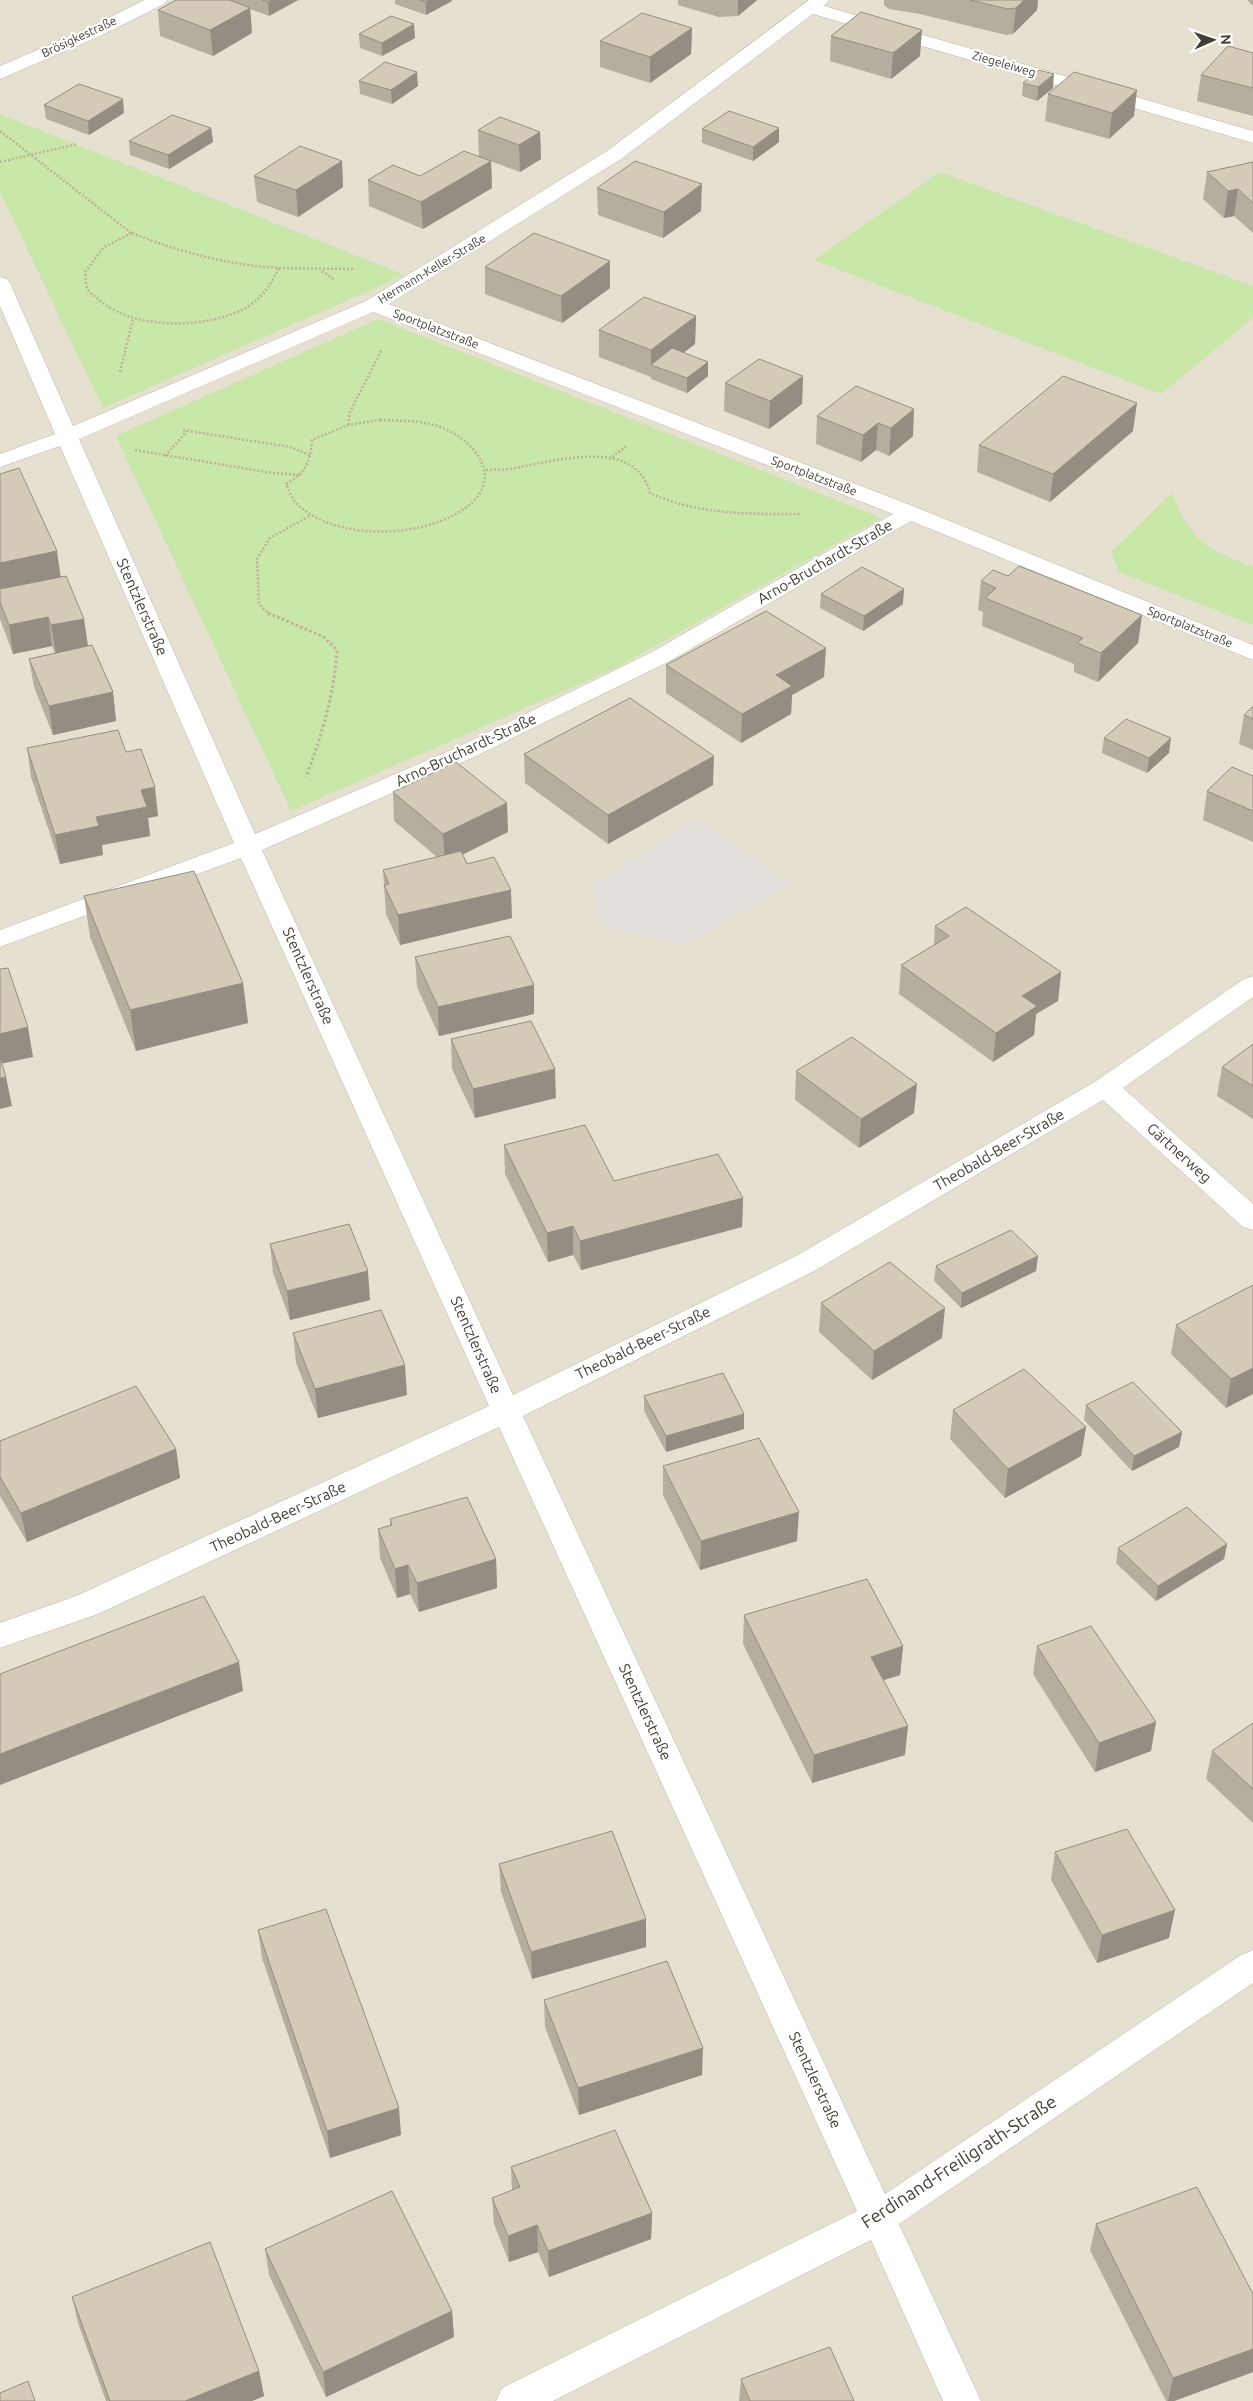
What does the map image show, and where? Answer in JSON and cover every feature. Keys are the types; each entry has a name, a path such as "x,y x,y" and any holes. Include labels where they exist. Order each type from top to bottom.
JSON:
{"street":[{"name":"Brösigkestraße","path":"0,73 92,33 158,0"},
{"name":"Ziegeleiweg","path":"816,4 1253,137"},
{"name":"Hermann-Keller-Straße","path":"0,461 66,437 372,305 614,156 816,4"},
{"name":"Stentzlerstraße","path":"0,283 66,437 249,846 506,1411 962,2401"},
{"name":"Sportplatzstraße","path":"372,305 910,514 1253,653"},
{"name":"Arno-Bruchardt-Straße","path":"0,939 249,846 464,753 660,657 910,514"},
{"name":"Theobald-Beer-Straße","path":"0,1636 87,1605 506,1411 806,1263 1105,1087 1253,985"},
{"name":"Gärtnerweg","path":"1105,1087 1253,1220"},
{"name":"Ferdinand-Freiligrath-Straße","path":"515,2401 879,2218 1253,1965"}],"path":[{"path":"0,131 132,233 164,248 196,256 279,268 277,279 265,295 242,310 219,318 185,323 133,319 102,305 87,289 85,272 104,247 132,233"},
{"path":"0,162 77,144"},
{"path":"348,425 350,412 384,345"},
{"path":"109,418 290,447 312,456"},
{"path":"380,420 410,421 437,426 462,438 478,452 486,470 483,487 468,505 451,516 427,526 394,531 361,531 334,525 312,515 296,503 286,484 302,475 312,456 312,440 348,425 380,420"},
{"path":"165,456 187,430"},
{"path":"66,437 165,456 272,473 302,475"},
{"path":"486,470 512,469 587,456 612,457 638,471 647,480 650,493 669,503 700,511 736,514 804,514"},
{"path":"304,782 325,728 336,681 337,650 324,637 271,616 259,604 258,559 270,538 312,515"}],"shaded area":[{"path":"0,0 1253,0 1253,2401 0,2401"},
{"path":"698,819 791,885 684,945 601,925 592,884"}],"green space":[{"path":"0,114 405,275 103,408 0,192"},
{"path":"940,172 1253,286 1253,318 1161,394 814,260"},
{"path":"378,319 882,518 616,668 291,811 116,436"},
{"path":"1172,493 1187,523 1202,542 1222,554 1253,567 1253,625 1119,572 1111,552"}],"building":[{"path":"176,0 230,0 250,8 210,30 158,10"},
{"path":"970,0 1024,0 1016,8 1008,9"},
{"path":"861,12 922,30 893,53 831,36"},
{"path":"642,13 692,28 650,57 600,41"},
{"path":"391,16 414,24 382,43 359,34"},
{"path":"1228,46 1253,53 1253,88 1201,75"},
{"path":"385,62 417,72 391,90 359,81"},
{"path":"1039,70 1054,74 1038,87 1023,83"},
{"path":"1074,72 1137,90 1112,113 1048,94"},
{"path":"79,84 123,99 88,121 44,105"},
{"path":"729,111 779,128 753,147 702,129"},
{"path":"172,115 211,128 168,155 129,141"},
{"path":"500,117 540,132 519,145 478,130"},
{"path":"300,146 342,161 296,190 254,176"},
{"path":"464,151 491,161 421,202 368,180 393,165 420,176"},
{"path":"635,161 702,184 664,212 597,188"},
{"path":"1253,162 1253,203 1238,189 1228,191 1207,172"},
{"path":"534,233 610,261 561,296 485,267"},
{"path":"644,297 696,316 651,350 599,330"},
{"path":"672,348 708,362 687,378 651,365"},
{"path":"759,359 803,376 770,401 725,383"},
{"path":"1063,376 1137,403 1053,474 979,445"},
{"path":"856,386 914,409 891,428 878,423 863,435 817,416"},
{"path":"19,468 57,551 0,563 0,474"},
{"path":"1019,566 1142,615 1101,653 1077,643 1083,638 985,598 996,588 981,581 993,570 1008,576"},
{"path":"862,567 904,589 864,616 821,594"},
{"path":"66,576 84,619 51,625 48,617 9,625 0,602 0,589"},
{"path":"766,611 826,648 776,675 792,686 742,714 666,665"},
{"path":"92,645 113,692 49,706 29,659"},
{"path":"630,698 714,756 608,815 524,754"},
{"path":"1253,706 1253,719 1244,715"},
{"path":"1126,719 1171,738 1149,758 1104,738"},
{"path":"118,730 126,752 141,749 155,787 141,790 147,807 96,817 99,826 55,835 27,748"},
{"path":"456,762 507,803 443,834 393,792"},
{"path":"1232,767 1253,776 1253,811 1207,791"},
{"path":"461,851 467,864 494,857 511,890 398,915 384,885 389,884 383,870"},
{"path":"194,871 243,983 130,1010 84,896"},
{"path":"966,907 1061,972 1022,996 1037,1006 996,1033 901,965 949,936 935,926"},
{"path":"510,936 534,985 438,1007 415,957"},
{"path":"8,968 28,1027 0,1034 0,969"},
{"path":"531,1021 555,1069 473,1089 451,1039"},
{"path":"852,1037 917,1084 861,1119 796,1071"},
{"path":"1253,1044 1253,1086 1222,1067"},
{"path":"0,1058 6,1077 0,1078"},
{"path":"585,1125 614,1181 718,1154 743,1198 580,1241 573,1226 547,1233 504,1145"},
{"path":"349,1224 368,1271 287,1291 270,1244"},
{"path":"1011,1230 1038,1256 962,1293 936,1266"},
{"path":"890,1262 945,1308 874,1351 821,1303"},
{"path":"1253,1285 1253,1368 1231,1379 1176,1325"},
{"path":"381,1310 405,1365 315,1389 293,1333"},
{"path":"1024,1369 1086,1427 1008,1469 953,1410"},
{"path":"723,1373 744,1414 666,1436 644,1396"},
{"path":"1133,1382 1182,1432 1134,1456 1086,1405"},
{"path":"136,1386 176,1449 21,1513 0,1477 0,1441"},
{"path":"759,1438 799,1512 701,1541 663,1466"},
{"path":"467,1497 496,1559 417,1583 408,1565 395,1569 378,1529 392,1525 390,1519"},
{"path":"1187,1507 1227,1544 1158,1586 1118,1548"},
{"path":"867,1579 903,1646 871,1657 908,1726 814,1755 744,1615"},
{"path":"204,1596 239,1662 0,1754 0,1674"},
{"path":"1091,1626 1156,1722 1099,1743 1037,1646"},
{"path":"1253,1723 1253,1789 1212,1751"},
{"path":"1127,1829 1175,1910 1102,1935 1055,1852"},
{"path":"612,1831 646,1919 531,1952 499,1864"},
{"path":"326,1909 399,2108 327,2131 258,1930"},
{"path":"667,1961 703,2048 578,2088 544,2000"},
{"path":"615,2130 652,2213 548,2251 537,2225 508,2236 492,2198 520,2187 511,2167"},
{"path":"1197,2187 1253,2294 1253,2349 1173,2378 1096,2224"},
{"path":"392,2191 452,2311 323,2372 265,2249"},
{"path":"210,2242 259,2371 185,2401 110,2401 72,2297"},
{"path":"830,2347 854,2401 750,2401 741,2379"},
{"path":"28,2381 35,2401 0,2401 0,2393"}]}
